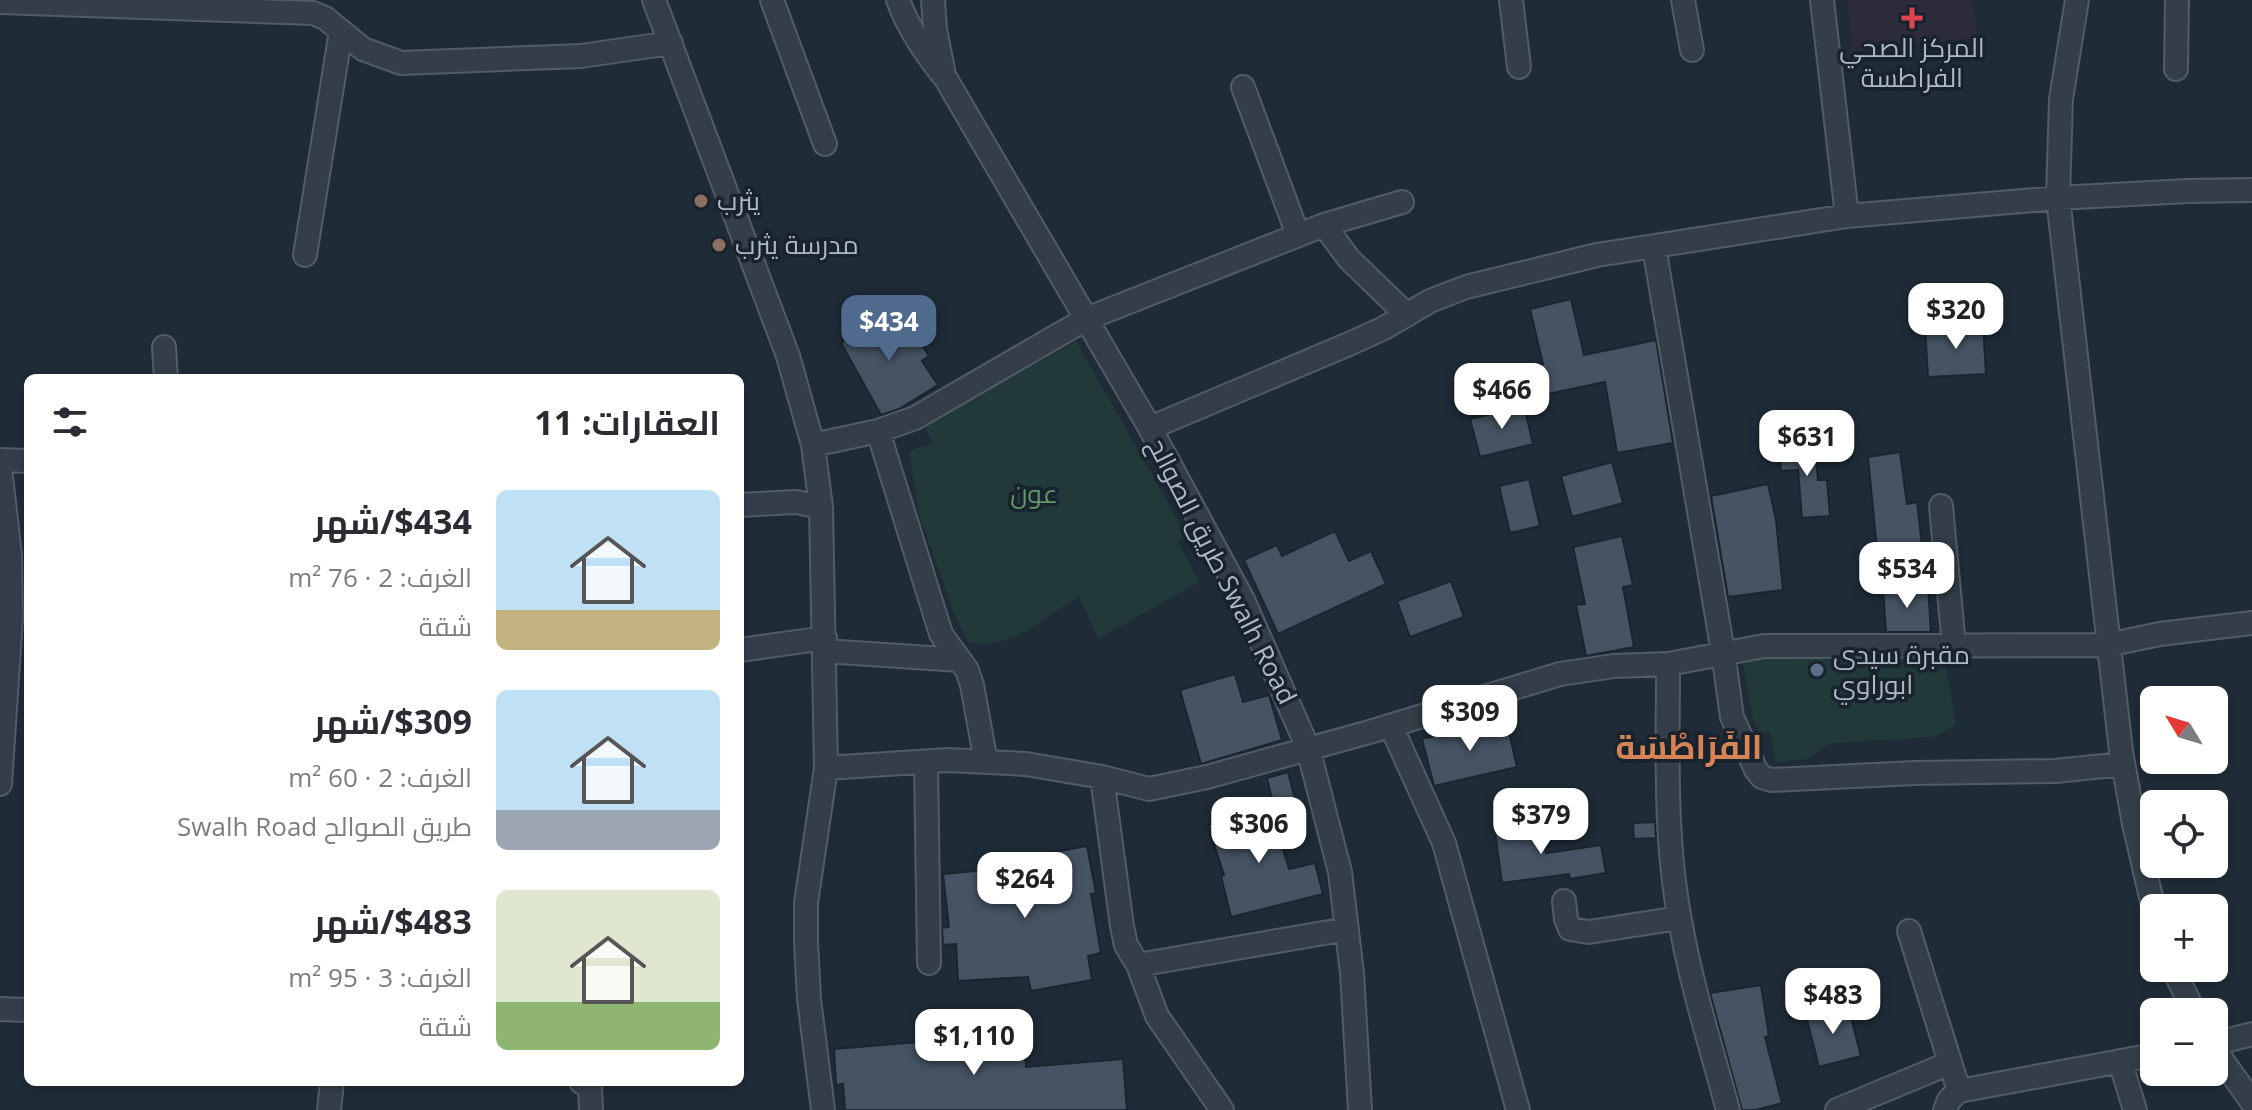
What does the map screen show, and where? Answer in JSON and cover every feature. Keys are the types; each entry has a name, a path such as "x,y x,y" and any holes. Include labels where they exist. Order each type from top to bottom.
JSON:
{"street":[{"path":"654,0 788,356 813,445 821,507 826,768 806,903 806,942 809,999 823,1110"},
{"path":"772,0 825,144"},
{"path":"898,0 925,53 946,79"},
{"path":"933,0 935,29 946,79"},
{"path":"1511,0 1519,67"},
{"path":"1683,0 1692,50"},
{"path":"1822,0 1847,216"},
{"path":"2077,0 2061,99 2058,198 2107,645 2123,764 2151,894"},
{"path":"2176,69 2177,0"},
{"path":"0,2 294,11 325,18 363,49 401,63 581,56 671,43"},
{"path":"305,255 341,31"},
{"name":"طريق الصوالح Swalh Road","path":"946,79 1150,428 1243,600 1308,748 1340,872 1352,973 1360,1110"},
{"path":"1243,87 1298,235"},
{"path":"1150,428 1349,344 1442,297 1501,277 1597,255 1847,216 2058,198 2252,190"},
{"path":"813,445 878,431 915,418 1086,319 1324,225 1402,202"},
{"path":"1324,225 1349,259 1407,315"},
{"path":"1654,247 1732,717 1762,777 1771,780 1915,773 2055,771 2123,764"},
{"path":"164,347 166,374"},
{"path":"878,431 941,634 967,670 972,685 986,762"},
{"path":"0,460 24,461"},
{"path":"0,468 10,555 13,618 0,784"},
{"path":"744,505 796,502 821,507"},
{"path":"1941,506 1954,646"},
{"path":"826,768 926,762 1026,764 1149,789 1207,777 1391,726 1560,674 1614,666 1668,664 1764,646 2107,645 2160,634 2252,623"},
{"path":"744,650 824,645 960,660"},
{"path":"1668,664 1669,822 1679,918 1728,1110"},
{"path":"1391,726 1444,843 1518,1110"},
{"path":"926,762 929,963"},
{"path":"1102,777 1126,945 1138,965 1157,1016 1222,1110"},
{"path":"1564,901 1570,929 1589,932 1679,918"},
{"path":"1138,965 1347,929"},
{"path":"1909,931 1959,1091"},
{"path":"0,1009 24,1010"},
{"path":"2228,1042 2252,1034"},
{"path":"1945,1110 1949,1100 1959,1091 2140,1057"},
{"path":"2120,1061 2135,1110"},
{"path":"1837,1110 1950,1063"},
{"path":"2228,1067 2252,1102"},
{"path":"329,1110 332,1086"},
{"path":"588,1086 591,1110"}],"shaded area":[{"name":"المركز الصحي الفراطسة","path":"1847,0 1973,0 1977,37 1853,52"}],"green space":[{"name":"عون","path":"1076,341 1185,533 1178,542 1199,582 1098,639 1079,597 1014,637 986,643 968,642 954,613 919,514 909,451 933,443 925,428 938,419"},
{"path":"1943,651 1956,725 1934,737 1830,743 1810,758 1776,763 1770,732 1759,733 1753,719 1742,659"}],"building":[{"path":"1571,299 1584,355 1656,340 1673,443 1617,453 1605,382 1538,396 1532,366 1543,364 1530,309"},
{"path":"891,310 913,343 920,342 929,356 922,361 938,385 899,409 881,415 841,343 873,323 872,317"},
{"path":"1983,325 1986,374 1928,377 1925,328"},
{"path":"1524,406 1533,444 1480,457 1470,419"},
{"path":"1815,442 1818,480 1827,480 1830,516 1802,518 1798,470 1781,471 1779,445"},
{"path":"1900,452 1907,504 1917,502 1923,554 1878,560 1868,457"},
{"path":"1612,462 1623,503 1572,517 1561,476"},
{"path":"1529,479 1540,526 1510,533 1499,486"},
{"path":"1768,484 1776,520 1783,590 1728,597 1711,496"},
{"path":"1335,531 1349,561 1371,551 1386,584 1278,634 1244,560 1277,545 1282,556"},
{"path":"1622,536 1633,585 1623,587 1634,647 1586,656 1576,605 1585,604 1573,547"},
{"path":"1451,581 1464,617 1410,637 1397,601"},
{"path":"1928,587 1931,632 1886,632 1883,589"},
{"path":"1235,674 1243,702 1269,695 1282,740 1201,764 1180,690"},
{"path":"1506,719 1517,767 1434,786 1422,739"},
{"path":"1288,772 1298,811 1276,816 1267,778"},
{"path":"1270,806 1289,869 1315,863 1323,894 1231,917 1221,876 1224,875 1208,825"},
{"path":"1526,821 1527,825 1541,823 1546,853 1601,845 1606,873 1570,879 1569,874 1502,883 1494,826"},
{"path":"1655,822 1656,838 1634,839 1633,823"},
{"path":"1087,846 1096,893 1091,894 1101,953 1088,956 1092,980 1031,991 1028,977 958,981 956,944 943,945 942,928 949,927 943,874 1006,868 1005,861"},
{"path":"1761,985 1769,1036 1765,1037 1782,1103 1756,1110 1742,1110 1710,993"},
{"path":"1848,1006 1861,1056 1819,1067 1806,1016"},
{"path":"1023,1024 1026,1067 1123,1059 1127,1110 845,1110 843,1084 836,1085 834,1049 965,1038 964,1028"}],"place":[{"name":"المركز الصحي الفراطسة","path":"1912,18"},
{"name":"يثرب","path":"701,201"},
{"name":"مدرسة يثرب","path":"719,245"},
{"name":"مقبرة سيدى ابوراوي","path":"1817,670"}],"district":[{"name":"الفَرَاطْسَة","path":"1689,747"}]}
